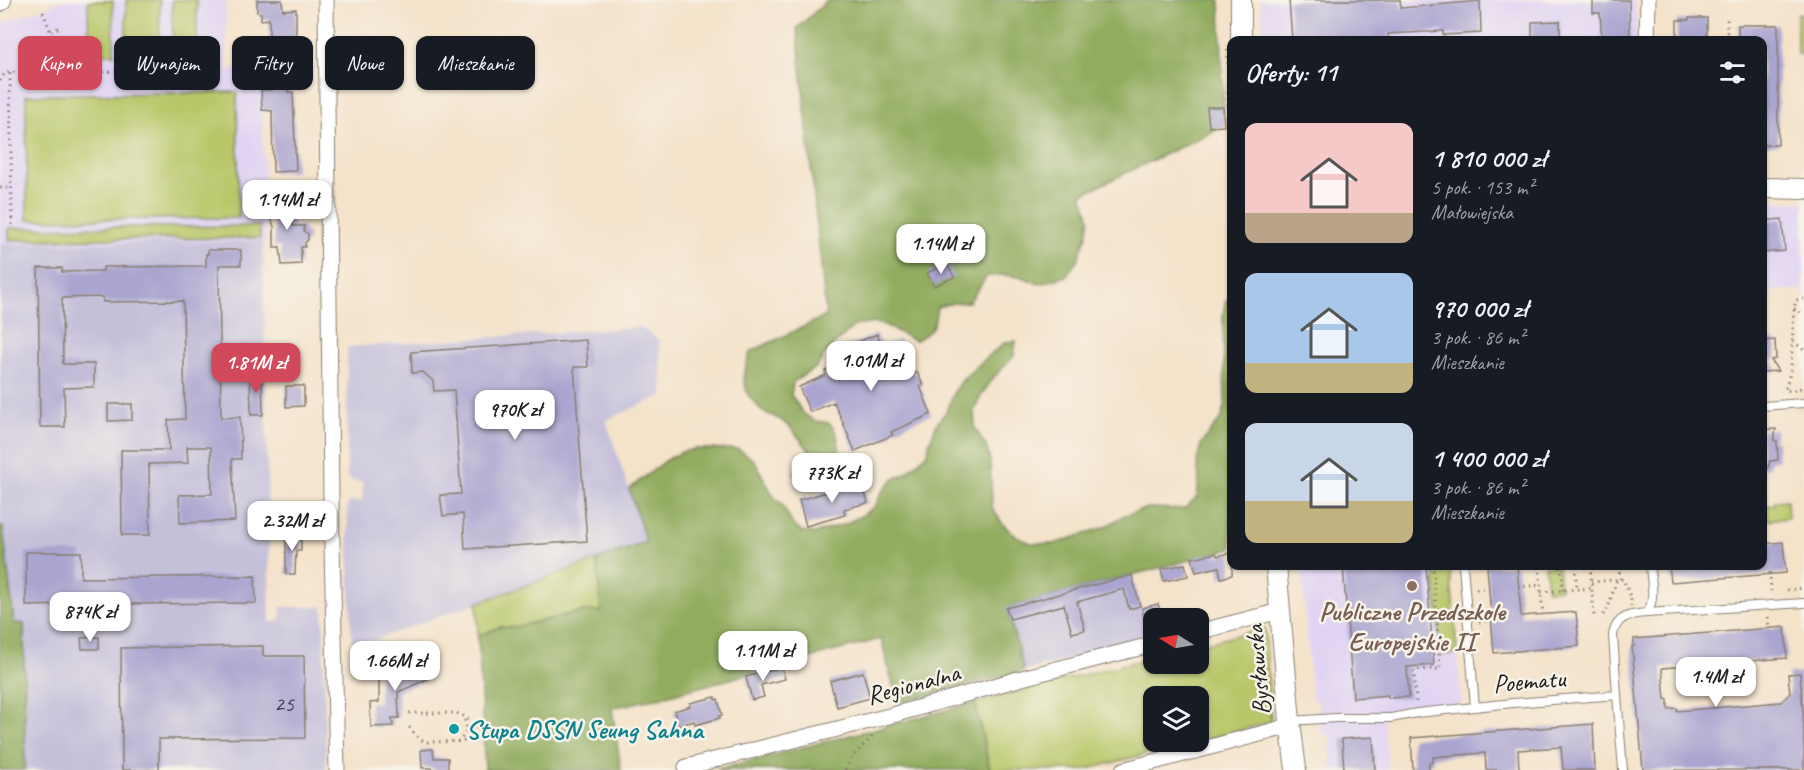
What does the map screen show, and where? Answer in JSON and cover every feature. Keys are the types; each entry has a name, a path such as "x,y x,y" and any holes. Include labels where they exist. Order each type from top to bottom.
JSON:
{"street":[{"path":"326,0 331,500 338,770"},
{"path":"1235,36 1240,0"},
{"path":"1647,36 1648,0"},
{"path":"1767,188 1804,189"},
{"name":"Bysławska","path":"1276,570 1296,770"},
{"path":"1209,629 1280,611"},
{"name":"Regionalna","path":"687,770 686,767 893,716 1022,678 1143,647"},
{"path":"1124,770 1290,724"}],"lane":[{"path":"1767,406 1804,403"},
{"path":"1463,570 1475,707"},
{"path":"1647,613 1652,600 1650,570"},
{"path":"1623,770 1613,635 1614,627 1619,620 1625,616 1647,613 1804,603"},
{"name":"Poematu","path":"1290,724 1336,718 1391,718 1475,707 1617,695"}],"path":[{"path":"44,12 53,36"},
{"path":"1727,15 1727,33"},
{"path":"51,31 62,26"},
{"path":"0,81 5,72 18,72"},
{"path":"10,72 12,225"},
{"path":"0,188 11,188"},
{"path":"1804,299 1796,300 1794,309 1791,370 1785,390 1792,391 1804,387"},
{"path":"1794,309 1804,315"},
{"path":"1792,341 1804,350"},
{"path":"1417,713 1414,670 1440,669 1433,570"},
{"path":"1539,570 1543,615"},
{"path":"1561,570 1563,591"},
{"path":"1575,570 1577,590"},
{"path":"1590,570 1594,616"},
{"path":"1603,615 1607,612 1619,570"},
{"path":"1770,572 1771,591"},
{"path":"1591,582 1623,579 1631,599 1631,610"},
{"path":"1518,587 1541,585"},
{"path":"1465,590 1490,588"},
{"path":"1541,592 1592,588"},
{"path":"1787,590 1804,588"},
{"path":"1768,615 1769,628"},
{"path":"1468,623 1495,621"},
{"path":"409,713 462,715 473,722 480,741 425,742 419,739 409,727"},
{"path":"456,742 465,733 466,722 462,715"},
{"path":"845,770 852,757 893,716"}],"shaded area":[{"path":"65,0 226,0 227,69 232,69 232,90 262,90 266,241 0,244 0,24"},
{"path":"1260,0 1636,0 1636,36 1263,36"},
{"path":"1767,201 1804,202 1804,295 1801,289 1767,292"},
{"path":"263,241 270,622 280,622 281,607 323,607 326,770 25,770 24,625 14,623 3,527 0,526 0,244"},
{"path":"640,327 659,340 663,395 606,420 646,542 352,648 347,506 349,502 362,501 363,489 362,482 347,477 347,347"},
{"path":"1301,570 1450,570 1462,703 1408,708 1383,715 1388,770 1332,770 1330,735 1321,735 1318,703 1312,699"},
{"path":"1132,575 1143,615 1143,639 1024,671 1006,608"}],"green space":[{"path":"126,0 160,0 159,36 126,36"},
{"path":"172,0 197,0 197,36 173,36"},
{"path":"828,0 1220,0 1224,126 1082,194 1090,219 1087,235 1077,261 1066,276 1039,284 1025,278 1005,275 987,276 969,302 937,307 932,328 915,341 885,325 874,323 854,326 826,352 817,367 793,382 791,395 802,412 814,421 829,423 838,441 840,463 825,475 807,480 795,477 795,470 804,465 811,455 808,449 791,428 762,411 748,395 743,377 750,352 826,316 797,28"},
{"path":"88,1 113,1 114,54 102,54 102,36 89,36"},
{"path":"1804,13 1804,54 1797,54 1797,14"},
{"path":"237,92 239,218 27,220 26,95"},
{"path":"260,226 260,238 9,240 9,228"},
{"path":"1227,301 1227,550 1007,608 1024,671 898,703 881,639 612,708 621,770 485,770 478,636 500,627 515,627 584,611 601,612 597,560 646,542 629,489 668,459 695,449 738,449 754,460 774,497 782,504 793,525 802,532 816,533 845,524 875,506 882,492 892,480 905,474 928,453 937,423 946,412 956,388 966,376 1005,342 1016,341 1014,356 994,377 974,411 975,428 986,446 990,460 992,507 1001,522 1013,534 1030,543 1054,544 1105,527 1123,516 1148,508 1184,509 1197,497 1199,478 1197,461 1201,444 1222,417 1225,404 1223,315"},
{"path":"1787,500 1788,518 1768,520 1767,506 1774,505 1775,501"},
{"path":"0,526 3,527 14,623 24,624 25,770 0,770"},
{"path":"597,560 602,612 584,611 515,627 500,627 478,636 477,603"},
{"path":"1434,570 1450,570 1457,653 1441,655"},
{"path":"1545,570 1558,570 1560,589 1547,590"},
{"path":"1265,628 1271,722 1209,738 1209,686 1143,686 1143,752 1154,752 1084,770 990,770 975,703 1143,660 1143,674 1209,674 1209,642"},
{"path":"975,703 990,770 715,770"}],"building":[{"path":"257,0 282,0 283,10 296,9 296,36 269,36 269,19 261,20 261,13 257,12"},
{"path":"1289,0 1400,0 1401,8 1480,1 1481,33 1443,35 1443,31 1388,34 1388,36 1292,36"},
{"path":"1593,0 1629,0 1630,36 1602,36 1600,13 1593,13"},
{"path":"1689,18 1707,18 1707,36 1677,36 1677,20 1689,20"},
{"path":"1560,21 1560,36 1532,36 1532,22"},
{"path":"1738,25 1778,25 1778,145 1767,145 1767,36 1738,36"},
{"path":"261,90 293,92 296,171 273,172 272,111 262,110"},
{"path":"1207,107 1223,107 1224,126 1209,127"},
{"path":"293,198 293,226 304,226 308,240 305,247 301,247 301,264 282,265 280,247 274,247 274,227 271,217 268,217 268,199"},
{"path":"1782,219 1785,251 1767,253 1767,220"},
{"path":"208,250 241,250 241,265 219,265 221,418 240,417 241,459 232,459 235,521 180,523 179,495 212,494 211,447 187,447 188,463 149,464 150,535 122,535 121,450 169,450 168,420 185,419 183,301 103,302 103,297 62,298 63,364 94,364 94,387 64,388 65,427 40,427 38,268 62,268 62,272 103,271 103,267 206,266"},
{"path":"947,263 954,277 934,286 927,273"},
{"path":"877,334 882,347 899,340 914,374 917,372 923,385 920,386 931,414 891,432 893,435 855,451 834,402 810,412 799,387 826,375 825,371 847,362 841,349"},
{"path":"586,340 588,367 574,367 587,541 465,549 463,514 443,516 440,495 461,494 454,390 434,391 433,381 423,372 412,373 411,352"},
{"path":"1775,340 1776,359 1771,360 1778,371 1767,372 1767,341"},
{"path":"250,372 262,372 263,415 251,415"},
{"path":"286,386 304,386 304,406 286,407"},
{"path":"108,404 132,404 132,420 108,421"},
{"path":"1776,429 1774,441 1777,441 1778,460 1770,461 1768,468 1767,468 1767,430"},
{"path":"862,482 868,503 844,509 845,515 806,526 799,500"},
{"path":"286,535 301,536 301,551 296,551 295,574 286,574"},
{"path":"1783,542 1786,573 1671,582 1670,570 1767,570 1767,544"},
{"path":"26,552 81,552 81,578 255,576 256,603 122,604 123,612 108,613 108,604 26,606"},
{"path":"1216,553 1217,556 1227,554 1227,570 1232,570 1232,575 1221,578 1219,567 1196,572 1192,558"},
{"path":"1185,564 1188,576 1164,581 1161,569"},
{"path":"1343,570 1426,570 1434,665 1407,667 1409,697 1388,698 1388,695 1353,698"},
{"path":"1487,570 1517,570 1521,616 1576,612 1579,646 1494,653"},
{"path":"1132,575 1140,606 1129,609 1124,589 1077,602 1085,630 1072,633 1064,605 1010,619 1006,608"},
{"path":"1158,604 1159,608 1143,608 1143,613 1142,608"},
{"path":"1785,627 1787,658 1662,668 1665,699 1668,699 1668,709 1677,708 1677,711 1781,702 1790,693 1788,674 1800,673 1804,725 1804,770 1643,770 1632,646 1634,646 1634,639"},
{"path":"99,637 99,649 82,649 81,638"},
{"path":"263,646 263,656 304,656 305,738 159,739 159,770 122,770 121,648"},
{"path":"421,658 430,678 398,692 399,718 392,718 393,726 371,727 370,703 379,702 379,675 397,675 395,670"},
{"path":"782,667 785,679 761,685 764,697 752,700 746,677"},
{"path":"863,672 870,698 837,707 830,681"},
{"path":"715,697 715,700 718,699 722,715 719,716 720,718 695,725 694,721 678,726 674,711 691,706 690,703"},
{"path":"1593,724 1595,770 1563,770 1561,747 1518,750 1519,770 1486,770 1485,753 1433,757 1433,762 1429,763 1429,770 1413,770 1411,738"},
{"path":"1373,737 1375,770 1344,770 1342,739"},
{"path":"433,749 434,758 448,758 448,770 422,768 421,750"}],"place":[{"name":"Publiczne Przedszkole Europejskie II","path":"1412,586"},
{"name":"Stupa DSSN Seung Sahna","path":"454,729"}]}
